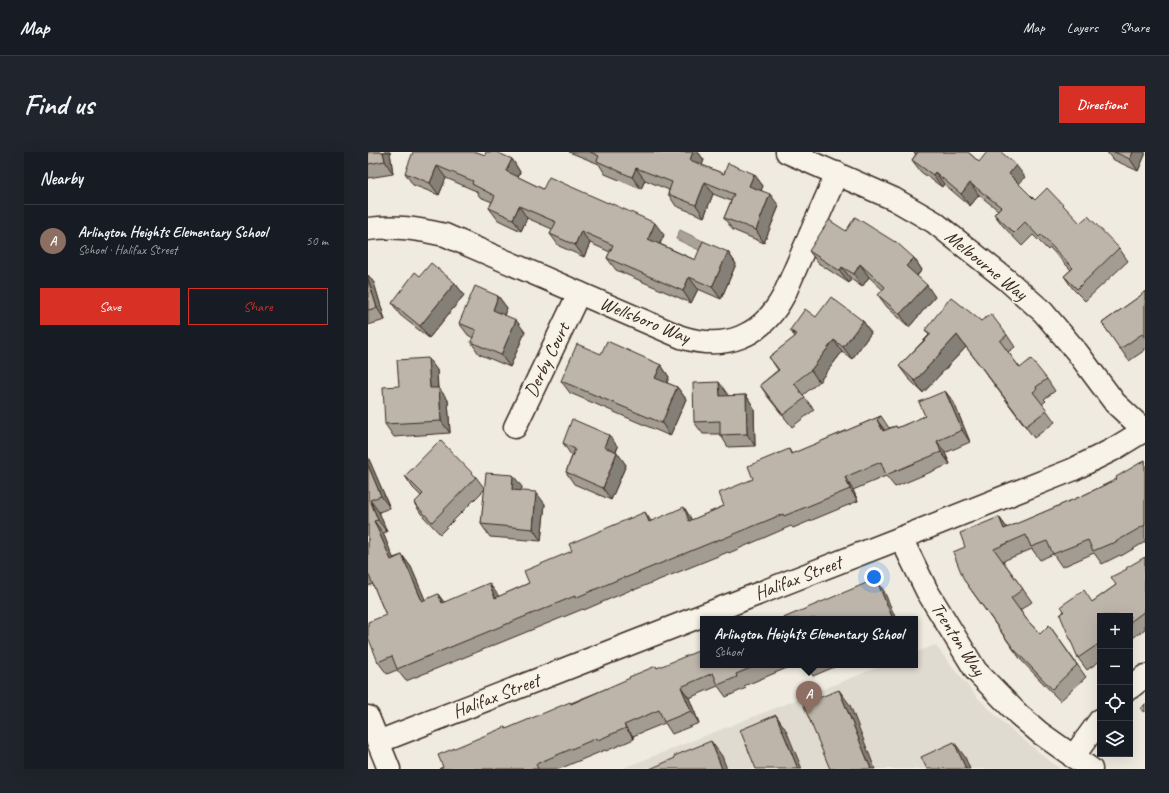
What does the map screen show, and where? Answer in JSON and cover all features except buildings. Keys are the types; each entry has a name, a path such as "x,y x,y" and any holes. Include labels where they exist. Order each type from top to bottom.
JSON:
{"street":[{"name":"Melbourne Way","path":"787,152 894,199 934,222 1044,312 1078,352 1115,403 1144,430"},
{"name":"Wellsboro Way","path":"368,229 404,227 445,235 681,336 694,341 707,343 721,342 734,340 747,335 759,327 778,308 837,173"},
{"name":"Derby Court","path":"515,427 579,293"},
{"name":"Halifax Street","path":"702,616 1072,470 1112,450 1144,430"},
{"name":"Trenton Way","path":"902,538 927,591 976,671 1019,715 1040,733 1091,769"},
{"name":"Halifax Street","path":"378,742 700,617"},
{"path":"1133,686 1145,676"},
{"path":"368,717 389,769"},
{"path":"1073,757 1099,721"}],"shaded area":[{"path":"680,230 707,243 703,252 676,239"},
{"path":"935,645 978,698 1008,727 1060,769 621,769 876,668 918,668 918,652"}],"place":[{"name":"Arlington Heights Elementary School","path":"809,714"}]}
